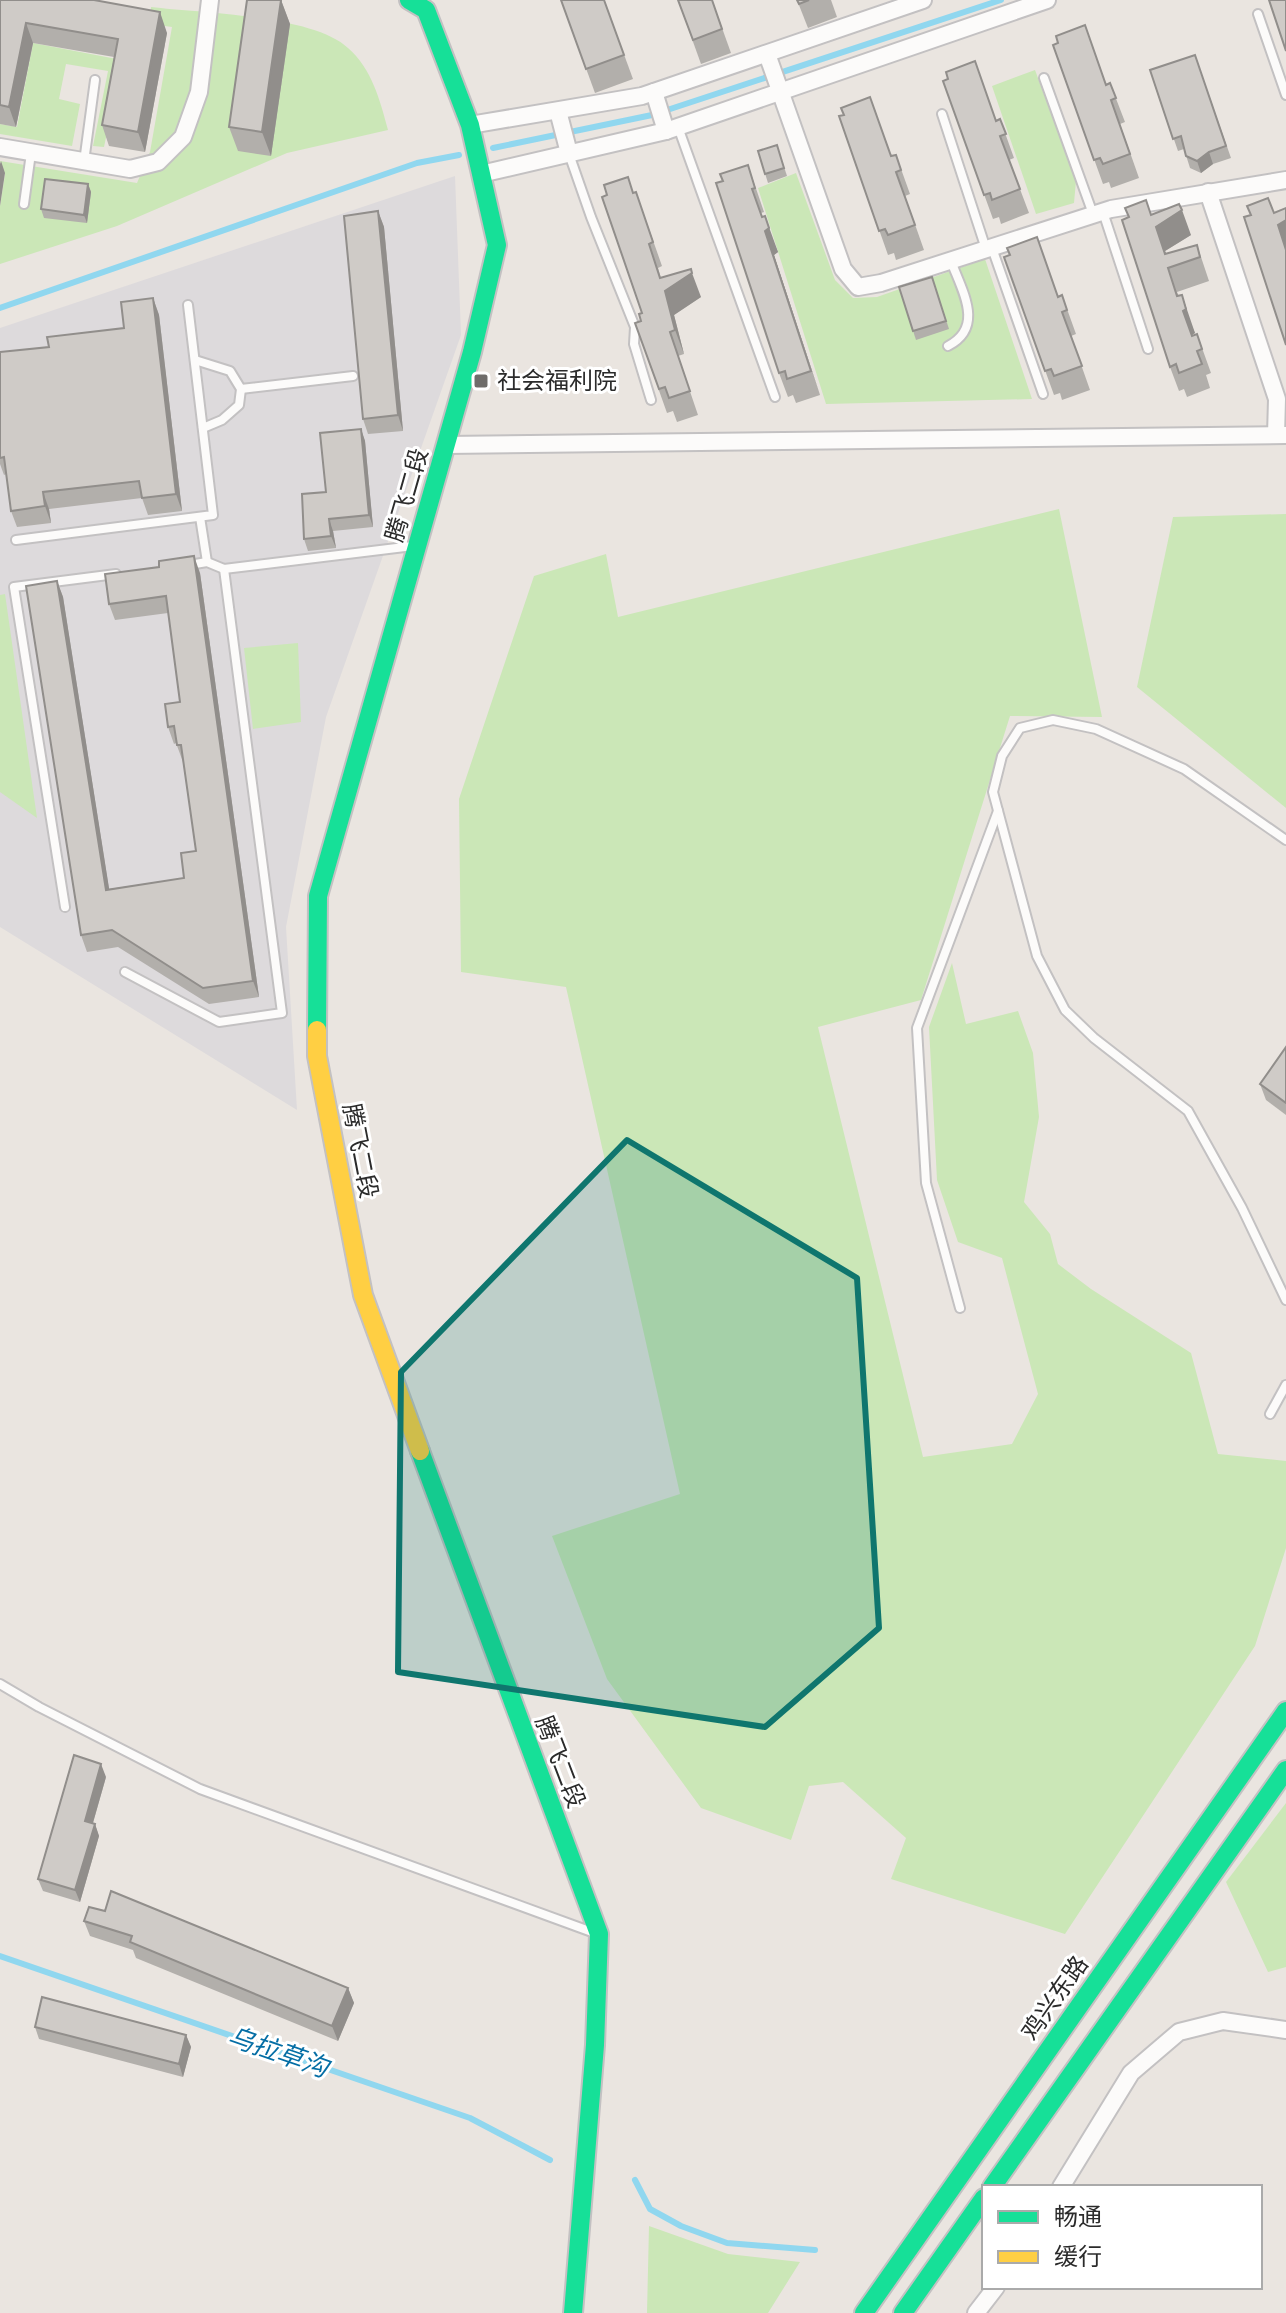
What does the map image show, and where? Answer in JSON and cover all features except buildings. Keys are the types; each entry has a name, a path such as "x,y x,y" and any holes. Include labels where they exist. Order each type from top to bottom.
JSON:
{"main road":[{"name":"腾飞二段","path":"409,0 426,10 470,125 497,245 472,352 318,896 317,1056 363,1295 599,1934 595,2045 573,2313"},
{"name":"鸡兴东路","path":"864,2313 1286,1711"},
{"path":"993,2185 1286,1770"},
{"path":"903,2313 982,2201"}],"street":[{"path":"0,147 130,169 158,162 183,137 199,92 210,0"},
{"path":"470,125 654,92 923,0"},
{"path":"481,174 672,129 1047,0"},
{"path":"767,54 843,269 858,287 881,283 1098,213 1286,180"},
{"path":"654,92 672,129"},
{"path":"558,111 569,153"},
{"path":"446,445 1281,435 1277,399 1208,192"},
{"path":"1062,2185 1131,2073 1179,2032 1223,2021 1286,2030"},
{"path":"976,2313 994,2289"}],"lane":[{"path":"1258,14 1286,95"},
{"path":"1044,78 1148,349"},
{"path":"84,163 95,80"},
{"path":"942,114 1043,394"},
{"path":"672,129 775,397"},
{"path":"24,204 31,153"},
{"path":"569,153 635,327 634,344 651,400"},
{"path":"948,346 959,340 968,329 969,312 951,261"},
{"path":"16,540 213,515 188,305"},
{"path":"195,360 230,371 241,389 239,405 222,420 203,428"},
{"path":"241,389 353,376"},
{"path":"200,517 207,562"},
{"path":"177,566 207,562 224,569 418,545"},
{"path":"125,972 219,1022 282,1013 224,569"},
{"path":"65,907 14,587 132,572"},
{"path":"1286,840 1184,769 1096,729 1053,720 1020,728 1002,756 993,792 1037,956 1065,1010 1094,1038 1188,1111 1242,1208 1286,1300"},
{"path":"960,1308 926,1183 917,1028 998,810"},
{"path":"1270,1414 1286,1385"},
{"path":"0,1684 200,1789 599,1934"}],"highlighted area":[{"path":"627,1140 857,1278 879,1628 765,1727 398,1672 401,1372"}],"shaded area":[{"path":"455,176 461,335 326,717 286,927 297,1110 0,927 0,328"}],"green space":[{"path":"151,7 255,17 331,37 348,48 363,65 378,96 388,130 287,153 117,226 0,264 0,206 5,174 0,161 137,183 150,152 172,27 150,24"},
{"path":"33,43 122,60 104,147 93,146 108,71 66,64 59,99 80,104 72,146 0,134 0,124 17,127"},
{"path":"1035,70 1076,181 1074,203 1036,214 992,86"},
{"path":"796,173 835,280 853,298 877,297 985,259 1032,399 826,404 758,188"},
{"path":"1059,509 1102,717 1010,716 921,1000 818,1027 923,1457 1012,1444 1038,1394 1002,1258 958,1242 937,1180 929,1027 952,963 966,1024 1018,1011 1033,1053 1039,1117 1024,1202 1050,1234 1058,1264 1091,1289 1191,1353 1218,1454 1286,1461 1286,1548 1255,1646 1065,1934 891,1879 906,1838 843,1782 809,1786 791,1840 701,1808 607,1679 552,1536 680,1494 566,987 461,972 459,799 534,576 606,554 618,617"},
{"path":"1286,514 1286,808 1137,687 1173,517"},
{"path":"5,594 37,818 0,792 0,595"},
{"path":"298,643 301,722 253,729 244,648"},
{"path":"1286,1803 1286,1967 1268,1972 1226,1882"},
{"path":"649,2226 728,2254 800,2262 768,2313 647,2313"}],"waterway":[{"path":"493,148 652,115 1001,0"},
{"path":"0,308 417,163 459,155"},
{"name":"乌拉草沟","path":"0,1956 470,2118 550,2160"},
{"path":"635,2180 650,2209 681,2226 727,2243 815,2250"}],"traffic: fast":[{"path":"317,1030 318,896 472,352 497,245 470,125 426,10 409,0"},
{"path":"420,1451 599,1934 595,2045 573,2313"},
{"path":"864,2313 1286,1711"},
{"path":"993,2185 1286,1770"},
{"path":"903,2313 982,2201"}],"traffic: slow":[{"path":"317,1030 317,1056 363,1295 420,1451"}],"place":[{"name":"社会福利院","path":"481,381"}]}
